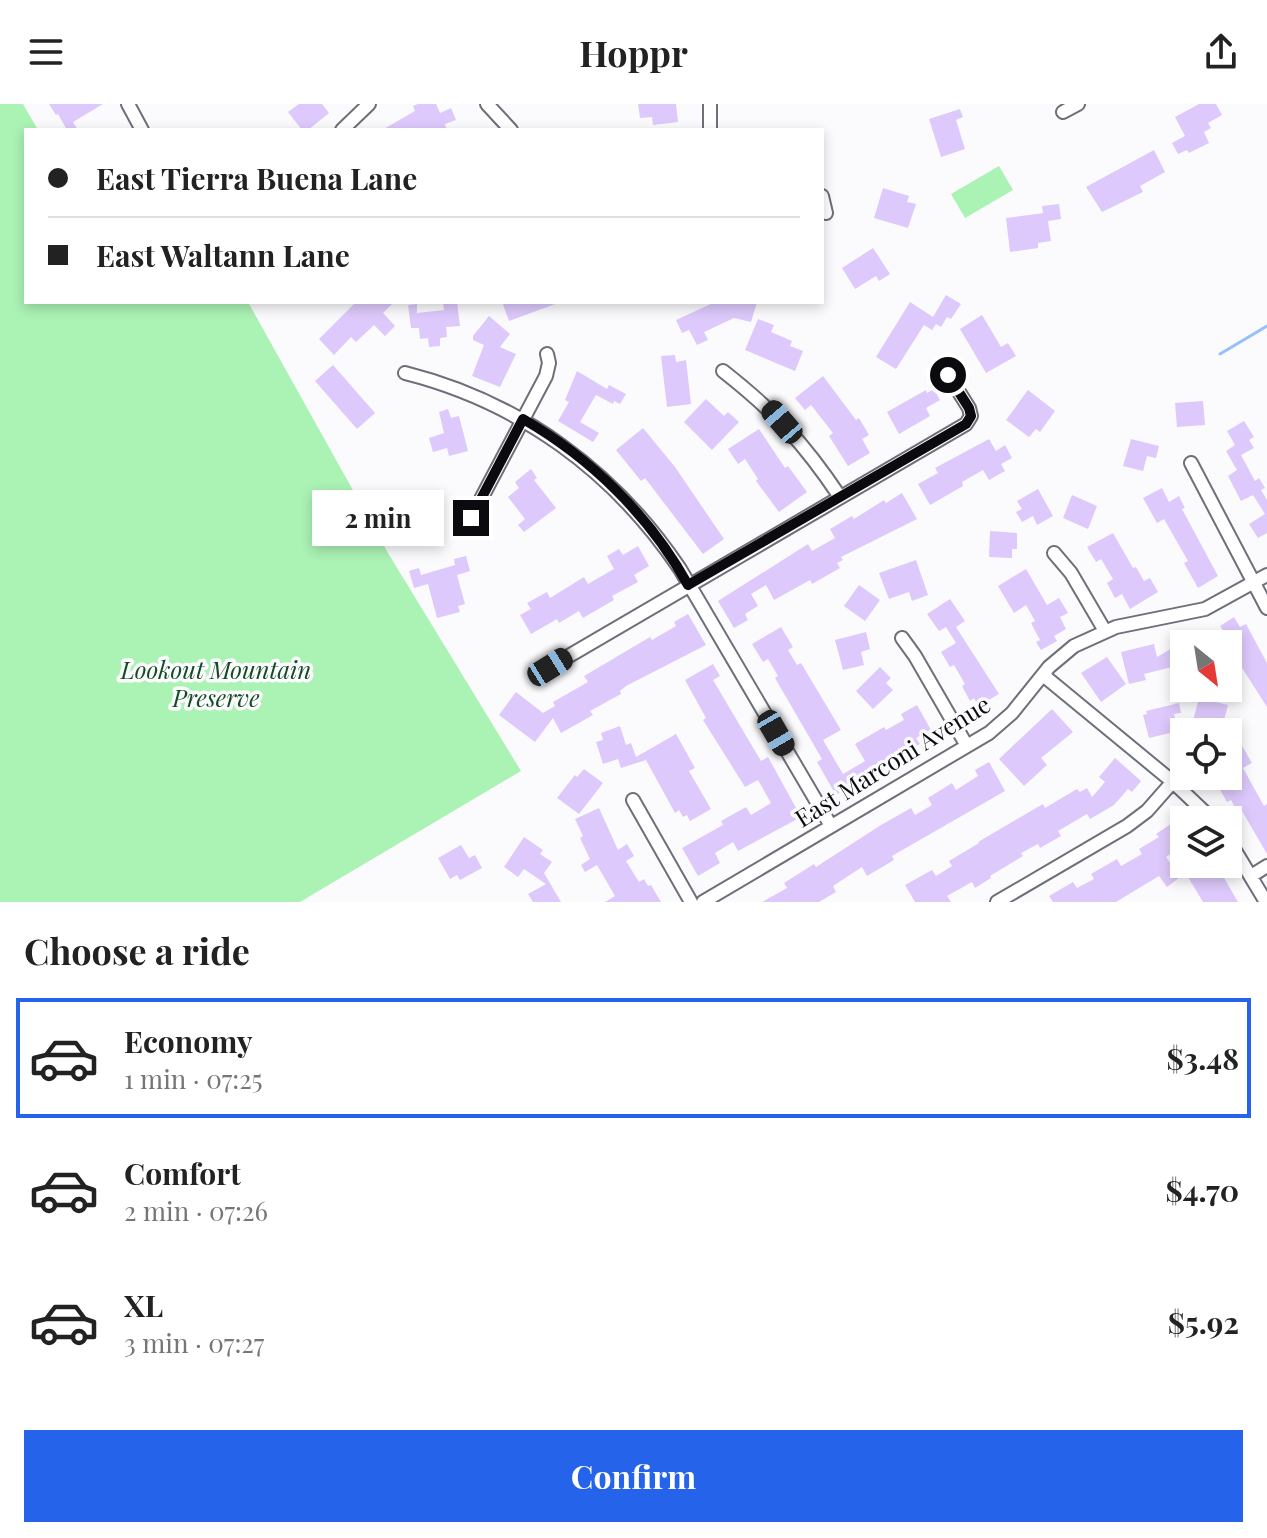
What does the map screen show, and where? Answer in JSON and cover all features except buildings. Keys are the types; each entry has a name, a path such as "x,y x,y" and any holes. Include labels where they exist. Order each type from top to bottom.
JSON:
{"street":[{"path":"128,104 141,128"},
{"path":"344,128 369,104"},
{"path":"487,104 509,128"},
{"path":"710,104 710,128"},
{"path":"1063,112 1078,104"},
{"path":"824,204 826,213"},
{"path":"471,518 546,376 549,363 547,354"},
{"path":"550,667 966,424 971,416 969,408 942,365"},
{"path":"723,371 772,410 813,458 840,497"},
{"path":"405,373 459,389 523,419 560,442 619,493 663,544 831,826"},
{"path":"1191,463 1267,608"},
{"path":"1054,553 1071,573 1105,631"},
{"name":"East Marconi Avenue","path":"703,902 989,733 1012,713 1043,675 1074,646 1105,631 1205,609 1267,575"},
{"path":"902,638 967,746"},
{"path":"1043,675 1170,780"},
{"path":"997,902 1127,826 1147,811 1170,785"},
{"path":"1181,790 1198,806"},
{"path":"633,800 691,902"},
{"path":"1242,862 1266,902"},
{"path":"1251,876 1267,866"}],"green space":[{"name":"Lookout Mountain Preserve","path":"0,104 23,104 37,128 24,128 24,304 249,304 388,553 521,771 300,902 0,902"},
{"path":"999,166 1013,190 965,218 951,194"}],"waterway":[{"path":"1220,354 1267,326"}],"route":[{"path":"471,518 523,419 560,442 619,493 663,544 688,585 966,424 971,416 969,408 948,375"}]}
